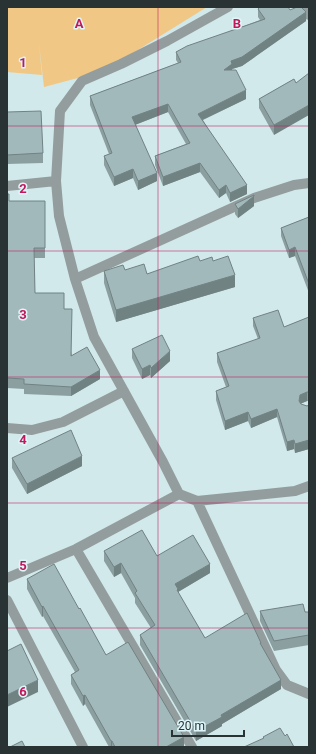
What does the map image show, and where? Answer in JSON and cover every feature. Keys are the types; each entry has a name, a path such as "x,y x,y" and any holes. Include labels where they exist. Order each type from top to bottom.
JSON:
{"street":[{"path":"228,7 121,64 82,81 60,111 56,181 59,216 75,279 94,337 164,462 179,494 197,501 295,491 309,486"},
{"path":"302,7 309,15"},
{"path":"7,186 56,181"},
{"path":"75,279 254,198 294,185 309,183"},
{"path":"7,428 32,430 63,422 124,392"},
{"path":"7,578 76,549 179,494"},
{"path":"197,501 276,670 287,685 309,694"},
{"path":"76,549 192,747"},
{"path":"7,600 84,747"}],"shaded area":[{"path":"7,7 207,7 104,71 44,87 39,44 42,75 7,72"}],"building":[{"path":"260,7 288,7 290,10 301,7 306,12 242,57 231,61 232,64 224,70 236,70 246,90 198,114 247,185 230,193 226,185 219,190 200,163 163,177 155,156 190,143 168,104 132,117 157,173 138,181 133,169 114,177 104,156 112,153 90,96 181,62 176,52 187,46 265,19 258,9"},
{"path":"309,73 309,105 274,125 259,99 294,79 296,83"},
{"path":"41,111 43,153 7,155 7,112"},
{"path":"7,194 9,194 9,201 45,201 45,248 34,248 35,293 64,293 64,309 72,309 71,356 87,347 100,370 71,387 24,384 24,379 7,378"},
{"path":"254,196 238,209 235,204"},
{"path":"309,217 309,284 295,247 289,250 281,228"},
{"path":"198,256 200,261 212,257 213,261 228,256 235,275 116,310 104,271 123,265 125,270 144,264 147,274"},
{"path":"278,310 284,327 309,317 309,392 300,395 299,401 301,404 307,406 309,405 309,440 295,444 294,440 287,442 277,409 251,419 248,412 225,421 216,391 229,386 217,353 260,338 253,318"},
{"path":"162,335 170,351 151,368 150,365 142,369 132,349"},
{"path":"71,430 82,456 27,484 12,458"},
{"path":"142,530 157,556 193,535 210,564 175,584 205,638 247,613 260,643 281,680 221,715 222,717 196,731 140,635 155,625 135,593 137,591 121,563 114,567 104,551"},
{"path":"54,564 106,655 128,642 184,737 166,747 115,747 85,695 83,696 71,675 79,670 27,579"},
{"path":"303,604 305,612 309,612 309,635 274,641 260,611"},
{"path":"21,644 38,680 7,695 7,651"},
{"path":"280,728 285,736 287,734 294,747 244,747 264,738 263,737"},
{"path":"22,741 25,747 10,747"}]}
